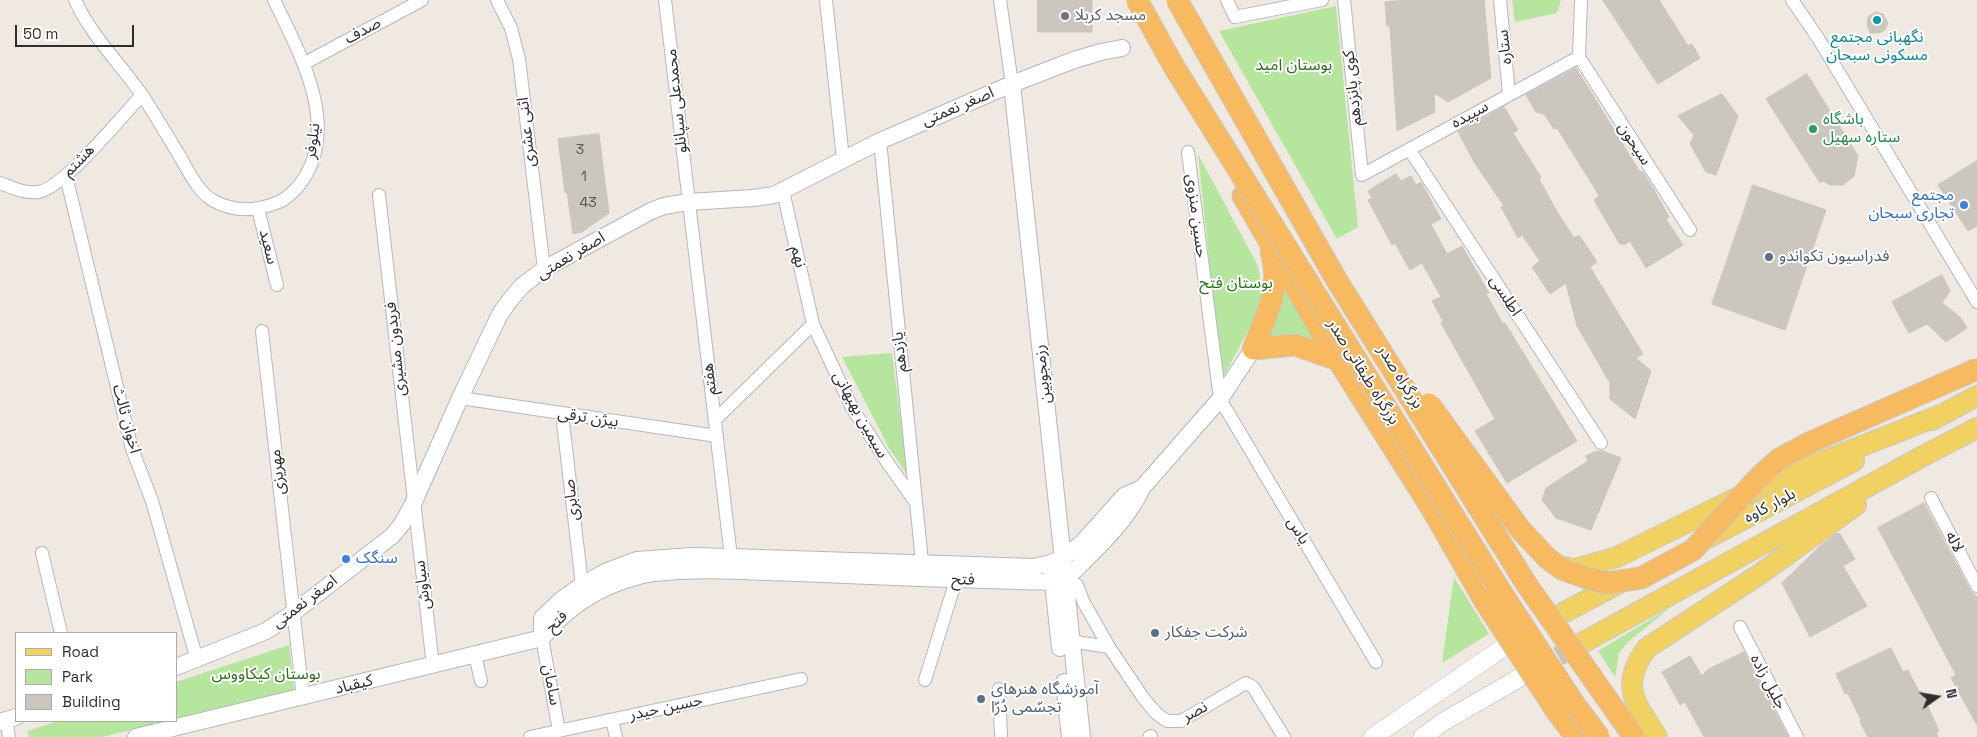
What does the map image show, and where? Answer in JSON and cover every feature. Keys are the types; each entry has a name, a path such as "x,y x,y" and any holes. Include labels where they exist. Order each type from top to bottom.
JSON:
{"highway":[{"path":"1132,0 1338,360 1432,509 1484,600 1557,712 1576,737"},
{"name":"بزرگراه طبقاتی صدر","path":"1137,0 1159,42 1503,595 1575,705 1599,737"},
{"name":"بزرگراه طبقاتی صدر","path":"1177,0 1336,279 1527,585 1634,737"},
{"name":"بزرگراه صدر","path":"1183,0 1338,278 1470,491 1642,737"},
{"path":"1267,237 1275,264 1275,288 1269,311 1253,349 1295,345 1338,360"},
{"path":"1336,279 1520,529 1547,558 1562,569 1607,583 1641,578 1693,550 1759,476 1779,459 1812,442 1977,368"}],"main road":[{"name":"بلوار کاوه","path":"1563,613 1977,396"},
{"path":"1470,491 1539,556 1554,565 1575,569 1617,557 1763,486 1944,414"},
{"name":"بلوار کاوه","path":"1582,643 1977,428"},
{"path":"1656,737 1638,707 1631,686 1636,663 1647,648 1760,574 1925,455"},
{"path":"1377,733 1501,649"},
{"path":"1422,737 1443,722 1519,678"}],"street":[{"path":"74,0 83,19 142,95"},
{"name":"نیلوفر","path":"142,95 197,185 212,201 233,209 258,209 279,202 300,185 311,166 317,142 314,94 305,63 274,0"},
{"name":"صدف","path":"305,63 422,0"},
{"name":"اثنی عشری","path":"497,0 511,28 519,58 544,269"},
{"name":"محمدعلی سپانلو","path":"665,0 688,202"},
{"path":"826,0 843,159"},
{"path":"1000,0 1012,84"},
{"path":"1227,0 1235,17 1322,0"},
{"name":"کوی پانزدهم","path":"1344,0 1362,175"},
{"name":"ستاره","path":"1500,0 1510,94"},
{"path":"1579,57 1581,0"},
{"path":"1792,0 1818,38 1977,302"},
{"name":"اصغر نعمتی","path":"178,665 198,660 254,637 293,613 392,536 402,524 413,504 500,314 522,286 544,269 651,211 664,206 688,202 765,197 783,190 880,141 1012,84 1074,60 1122,48"},
{"name":"سپیده","path":"1362,175 1579,57"},
{"name":"سیحون","path":"1579,57 1690,230"},
{"name":"رزمجوبین","path":"1012,84 1057,561 1065,582"},
{"name":"هشتم","path":"0,183 20,190 37,192 50,188 66,176 142,95"},
{"name":"یازدهم","path":"880,141 922,562"},
{"name":"اطلسی","path":"1409,149 1601,443"},
{"name":"حسین منزوی","path":"1188,152 1220,399"},
{"name":"اخوان ثالث","path":"66,176 132,449 152,502 198,660"},
{"name":"نهم","path":"783,190 813,324"},
{"name":"فریدون مشیری","path":"379,195 413,504"},
{"name":"هفتم","path":"688,202 732,564"},
{"name":"سعید","path":"258,209 278,285"},
{"path":"715,420 813,324"},
{"name":"سیمین بهبهانی","path":"813,324 852,408 886,462 915,501"},
{"name":"مهریزی","path":"262,331 303,697"},
{"path":"1070,737 1065,582 1135,504 1142,488 1220,399 1253,349"},
{"name":"بیژن ترقی","path":"460,398 716,436"},
{"name":"یاس","path":"1220,399 1376,662"},
{"name":"صابری","path":"562,414 583,592"},
{"path":"1057,561 1082,543 1124,496 1142,488"},
{"name":"لاله","path":"1931,498 1977,586"},
{"name":"سیاوش","path":"413,504 433,666"},
{"path":"42,553 61,632"},
{"name":"فتح","path":"542,638 583,592 641,575 732,564 922,562 1033,567 1057,561"},
{"path":"922,562 924,579"},
{"name":"فتح","path":"732,564 924,579 1065,582"},
{"path":"925,680 956,580"},
{"path":"1065,582 1082,737"},
{"name":"نصر","path":"1065,582 1082,601 1109,647 1144,699 1157,714 1167,721 1181,722 1246,684 1253,687 1284,737"},
{"name":"جلیل زاده","path":"1740,627 1797,737"},
{"name":"کیقباد","path":"136,737 475,656 542,638"},
{"name":"سامان","path":"542,638 560,731"},
{"path":"1070,640 1109,647"},
{"path":"475,656 480,681"},
{"name":"حسین حیدر","path":"530,737 801,679"},
{"path":"999,689 1001,737"},
{"path":"7,720 9,737"},
{"path":"612,720 616,737"},
{"path":"1365,737 1377,733"}],"green space":[{"path":"1512,0 1561,0 1557,13 1515,22"},
{"name":"بوستان امید","path":"1336,6 1358,227 1337,239 1219,31"},
{"name":"بوستان فتح","path":"1198,154 1258,266 1263,294 1255,317 1222,380"},
{"path":"1285,285 1330,346 1262,342"},
{"path":"892,353 908,476 889,448 842,357"},
{"path":"1454,577 1489,634 1442,663"},
{"path":"1671,607 1628,642 1619,653 1615,677 1598,651"},
{"name":"بوستان کیکاووس","path":"289,645 294,690 178,719 178,681"},
{"path":"55,722 165,722 102,737 29,737 27,731"}],"building":[{"name":"مسجد کربلا","path":"1038,0 1092,0 1092,32 1038,32"},
{"path":"1484,0 1491,78 1448,102 1434,93 1435,112 1397,131 1390,26 1387,26 1385,2"},
{"path":"1603,0 1659,0 1688,46 1692,44 1700,58 1658,84"},
{"name":"نگهبانی مجتمع مسکونی سبحان","path":"1876,12 1883,14 1888,23 1885,30 1879,33 1870,33 1867,24 1868,17"},
{"path":"1576,68 1640,172 1642,171 1653,188 1669,217 1666,219 1683,245 1646,268 1630,241 1624,245 1619,243 1594,200 1599,196 1597,192 1557,128 1554,129 1544,114 1536,112 1526,95"},
{"name":"باشگاه ستاره سهیل","path":"1807,74 1858,156 1854,176 1843,185 1830,185 1823,181 1820,183 1766,99"},
{"path":"1722,94 1738,116 1716,175 1706,172 1690,144 1694,135 1678,116"},
{"path":"1504,107 1518,130 1513,133 1541,177 1539,179 1556,210 1574,238 1579,235 1597,262 1590,267 1643,354 1636,358 1651,371 1635,419 1610,399 1610,383 1577,326 1566,283 1550,294 1532,267 1540,261 1522,235 1518,238 1501,207 1504,206 1474,162 1458,132"},
{"path":"599,134 609,213 582,232 573,234 567,192 565,193 558,139"},
{"name":"مجتمع تجاری سبحان","path":"1977,161 1977,226 1968,231 1938,185"},
{"path":"1396,174 1401,181 1411,176 1416,185 1421,182 1441,219 1431,224 1447,254 1462,246 1489,293 1486,294 1503,324 1505,323 1577,441 1507,483 1475,431 1495,419 1441,323 1443,321 1432,301 1441,297 1422,263 1410,270 1395,243 1392,245 1368,200 1372,198 1368,191"},
{"name":"فدراسیون تکواندو","path":"1753,185 1826,210 1785,330 1712,304"},
{"path":"1942,275 1950,291 1942,303 1960,317 1967,328 1946,342 1927,324 1909,333 1892,302"},
{"path":"1598,451 1621,458 1591,530 1556,518 1542,500 1546,488 1588,461 1586,456"},
{"path":"1924,503 1970,590 1977,597 1977,725 1951,678 1956,675 1878,528"},
{"path":"1837,533 1840,534 1855,559 1843,566 1867,606 1810,637 1782,583 1820,546"},
{"path":"1891,648 1903,672 1908,670 1919,692 1921,691 1939,731 1936,733 1938,737 1868,737 1848,693 1845,694 1836,674"},
{"path":"1744,652 1788,737 1704,737 1685,702 1680,705 1662,672 1690,656 1702,676 1707,670"}],"tunnel":[{"path":"1532,671 1582,643"}],"place":[{"name":"مسجد کربلا","path":"1065,16"},
{"name":"نگهبانی مجتمع مسکونی سبحان","path":"1877,20"},
{"name":"باشگاه ستاره سهیل","path":"1813,129"},
{"name":"مجتمع تجاری سبحان","path":"1964,205"},
{"name":"فدراسیون تکواندو","path":"1769,257"},
{"name":"سنگک","path":"346,559"},
{"name":"شرکت جفکار","path":"1155,633"},
{"name":"آموزشگاه هنرهای تجسّمی دُرّا","path":"981,699"}]}
